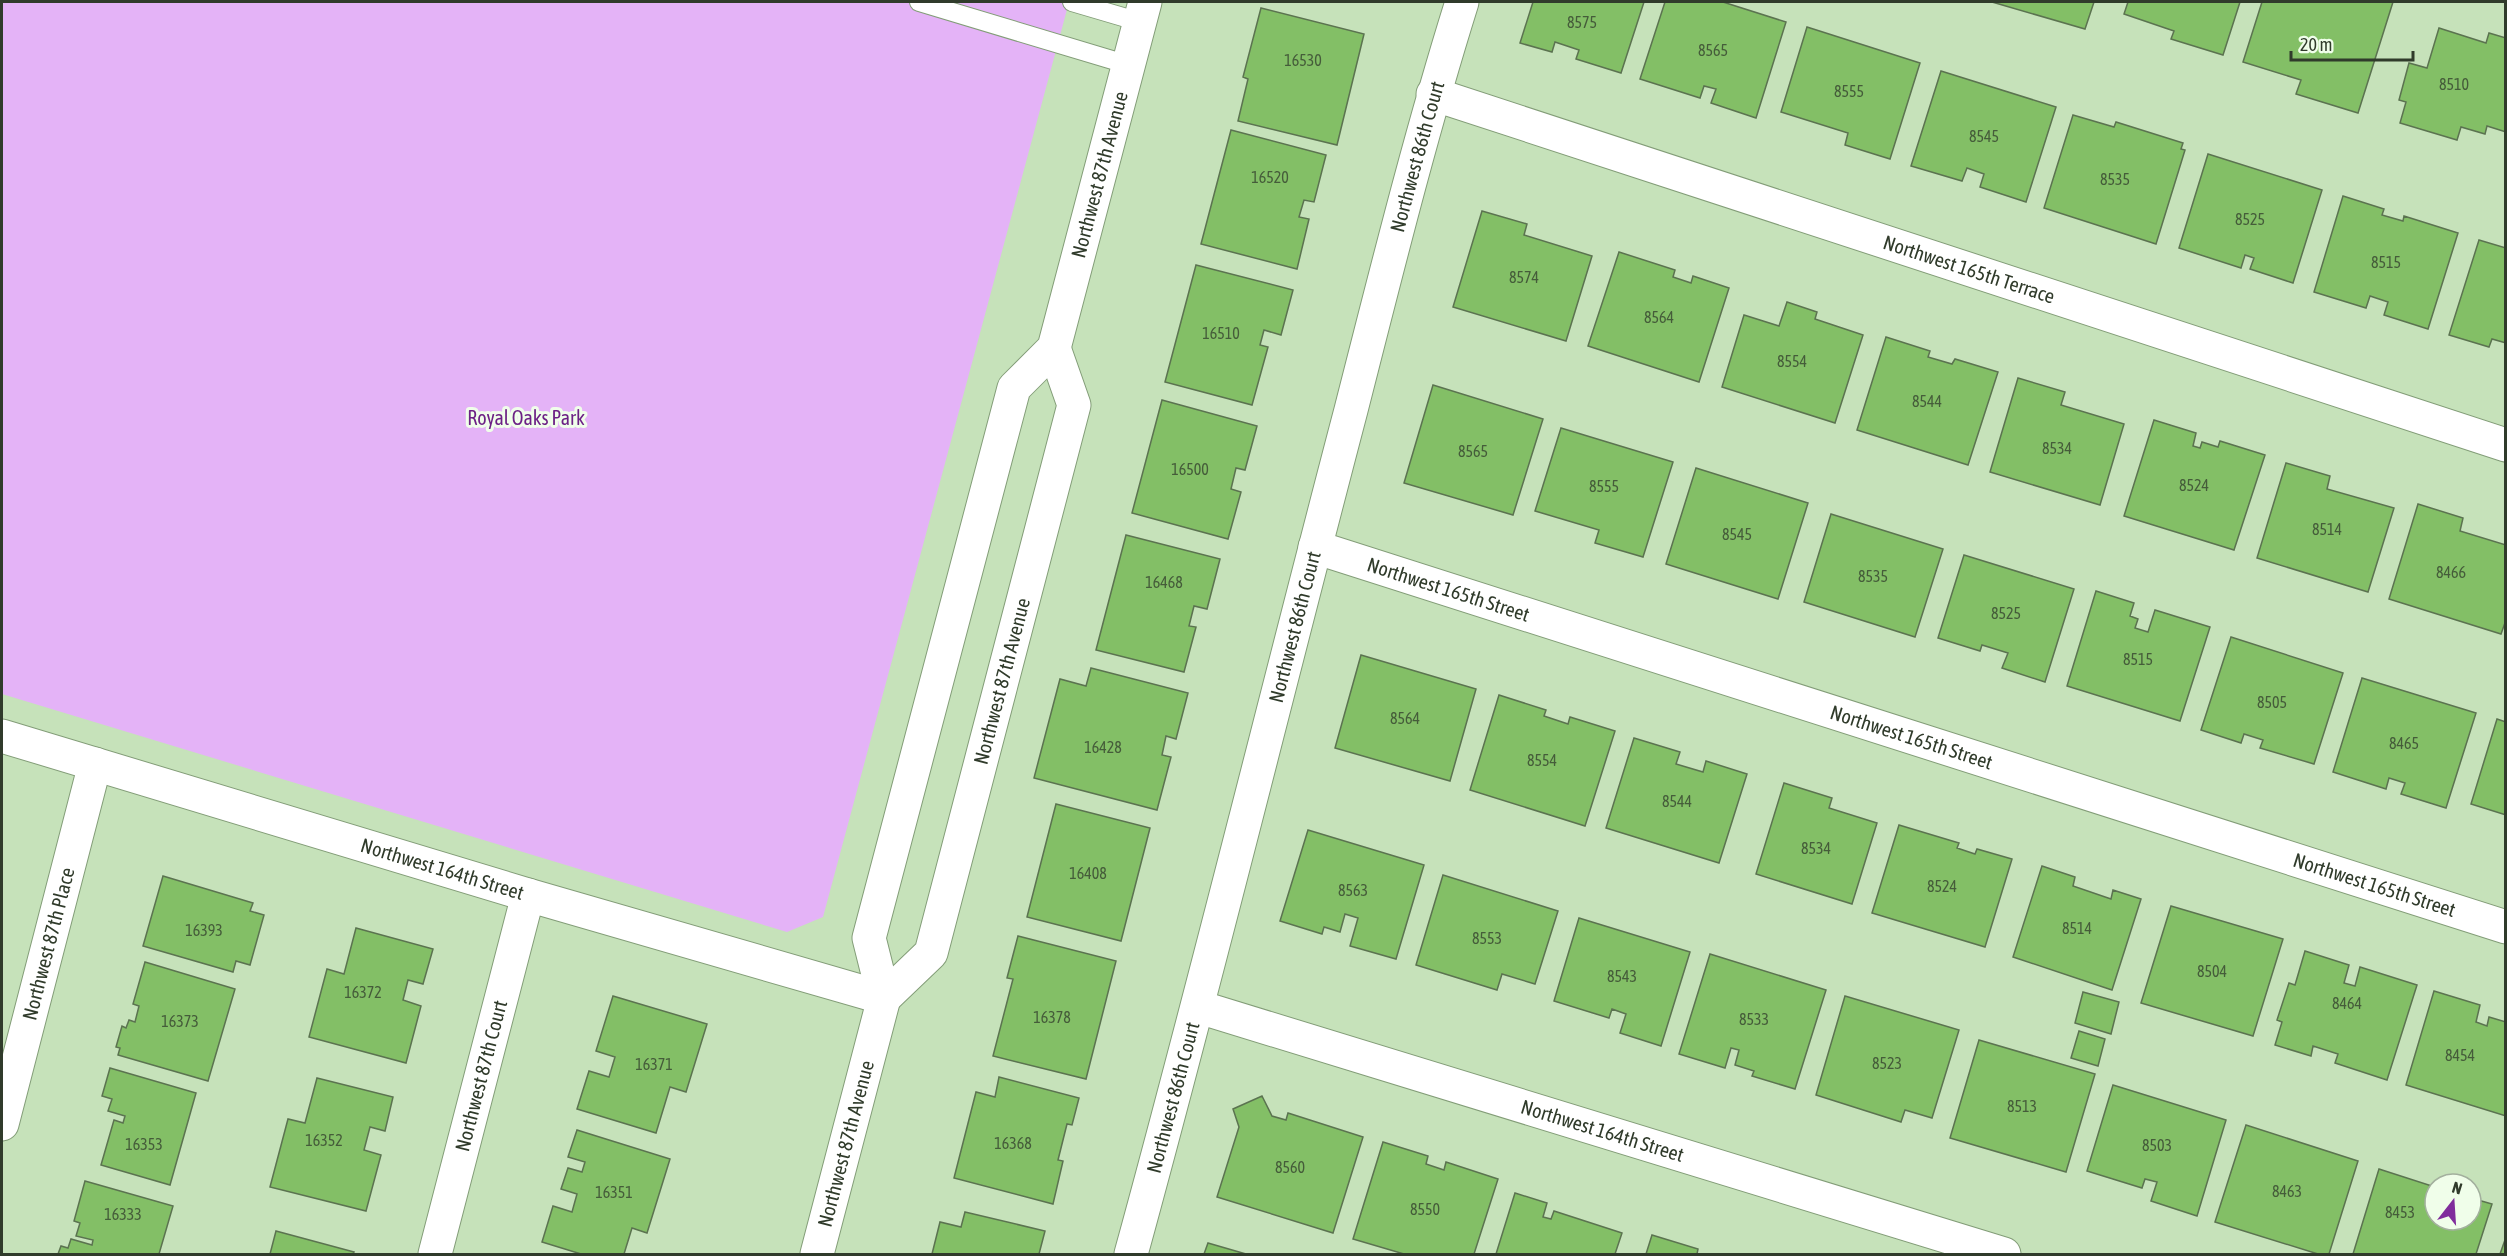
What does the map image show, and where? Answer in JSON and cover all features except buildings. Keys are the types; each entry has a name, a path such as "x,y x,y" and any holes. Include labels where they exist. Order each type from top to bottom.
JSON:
{"street":[{"name":"Northwest 86th Court","path":"1131,1254 1199,1006 1433,94 1462,2"},
{"name":"Northwest 87th Avenue","path":"817,1254 884,999 869,938 1014,388 1054,348 1143,12"},
{"name":"Northwest 165th Terrace","path":"1433,94 2505,445"},
{"name":"Northwest 87th Avenue","path":"884,999 931,953 1074,405 1054,348"},
{"name":"Northwest 165th Street","path":"1315,547 2505,927"},
{"name":"Northwest 164th Street","path":"2,736 528,896 884,999"},
{"name":"Northwest 87th Place","path":"2,1124 95,764"},
{"name":"Northwest 87th Court","path":"435,1254 528,896"},
{"name":"Northwest 164th Street","path":"1199,1006 2004,1254"}],"lane":[{"path":"919,2 977,10 1129,65"},
{"path":"1072,2 1143,12"}],"green space":[{"name":"Royal Oaks Park","path":"2,2 1069,2 823,917 787,932 2,694"}]}
